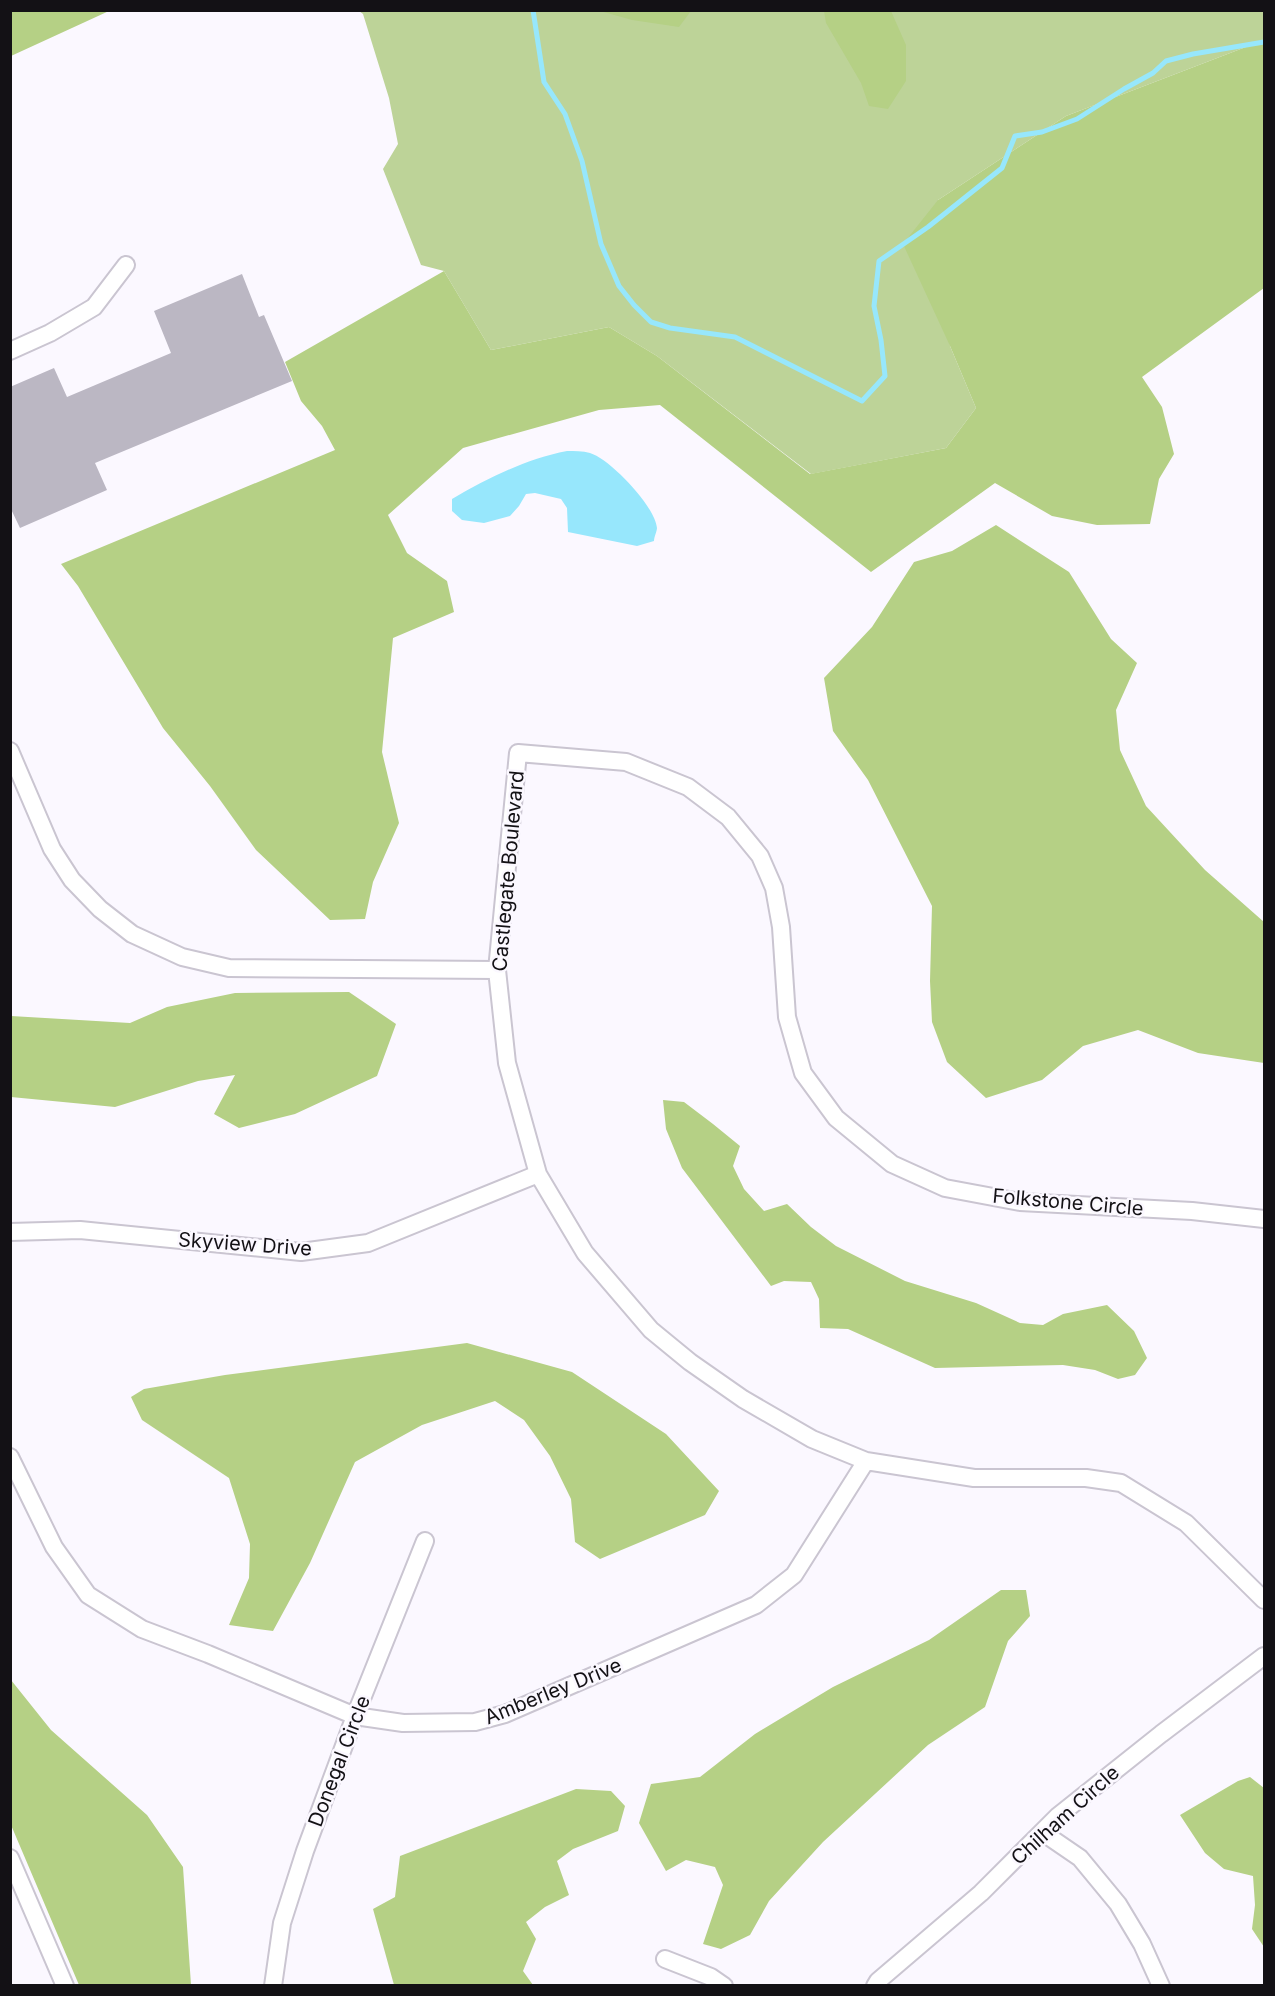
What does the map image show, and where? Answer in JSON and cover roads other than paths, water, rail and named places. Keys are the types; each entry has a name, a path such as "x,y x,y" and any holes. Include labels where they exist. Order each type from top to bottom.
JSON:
{"street":[{"path":"10,351 50,333 94,307 126,266"},
{"path":"10,751 52,849 72,880 100,909 132,934 182,957 229,968 497,970"},
{"name":"Castlegate Boulevard","path":"518,753 497,970 507,1063 538,1174 585,1253 651,1330 690,1362 743,1399 812,1439 866,1461 974,1478 1086,1478 1121,1483 1186,1523 1264,1600"},
{"name":"Folkstone Circle","path":"518,753 626,762 688,787 728,817 760,856 774,888 781,927 787,1017 803,1073 836,1118 892,1164 945,1188 1020,1202 1192,1211 1264,1219"},
{"name":"Skyview Drive","path":"10,1232 80,1230 301,1252 368,1243 538,1174"},
{"name":"Amberley Drive","path":"10,1457 54,1547 88,1595 142,1629 208,1654 355,1716 403,1723 465,1723 505,1714 756,1605 794,1575 866,1461"},
{"name":"Donegal Circle","path":"273,1986 282,1923 305,1851 355,1716 425,1541"},
{"name":"Chilham Circle","path":"875,1986 981,1893 1058,1816 1264,1656"},
{"path":"1042,1832 1080,1858 1118,1904 1142,1944 1161,1986"},
{"path":"10,1858 65,1986"},
{"path":"664,1959 711,1977 724,1986"}],"water":[{"path":"567,451 587,452 599,457 630,484 654,519 657,528 654,541 637,546 568,532 567,508 561,499 535,493 526,494 510,516 484,523 462,520 452,511 452,499 479,484 522,464"}],"waterway":[{"path":"533,10 544,82 565,114 582,161 601,244 619,286 634,305 651,322 670,328 735,337 862,401 885,376 874,306 879,261 928,227 1002,168 1015,136 1042,132 1077,119 1153,73 1166,61 1264,42"}]}
